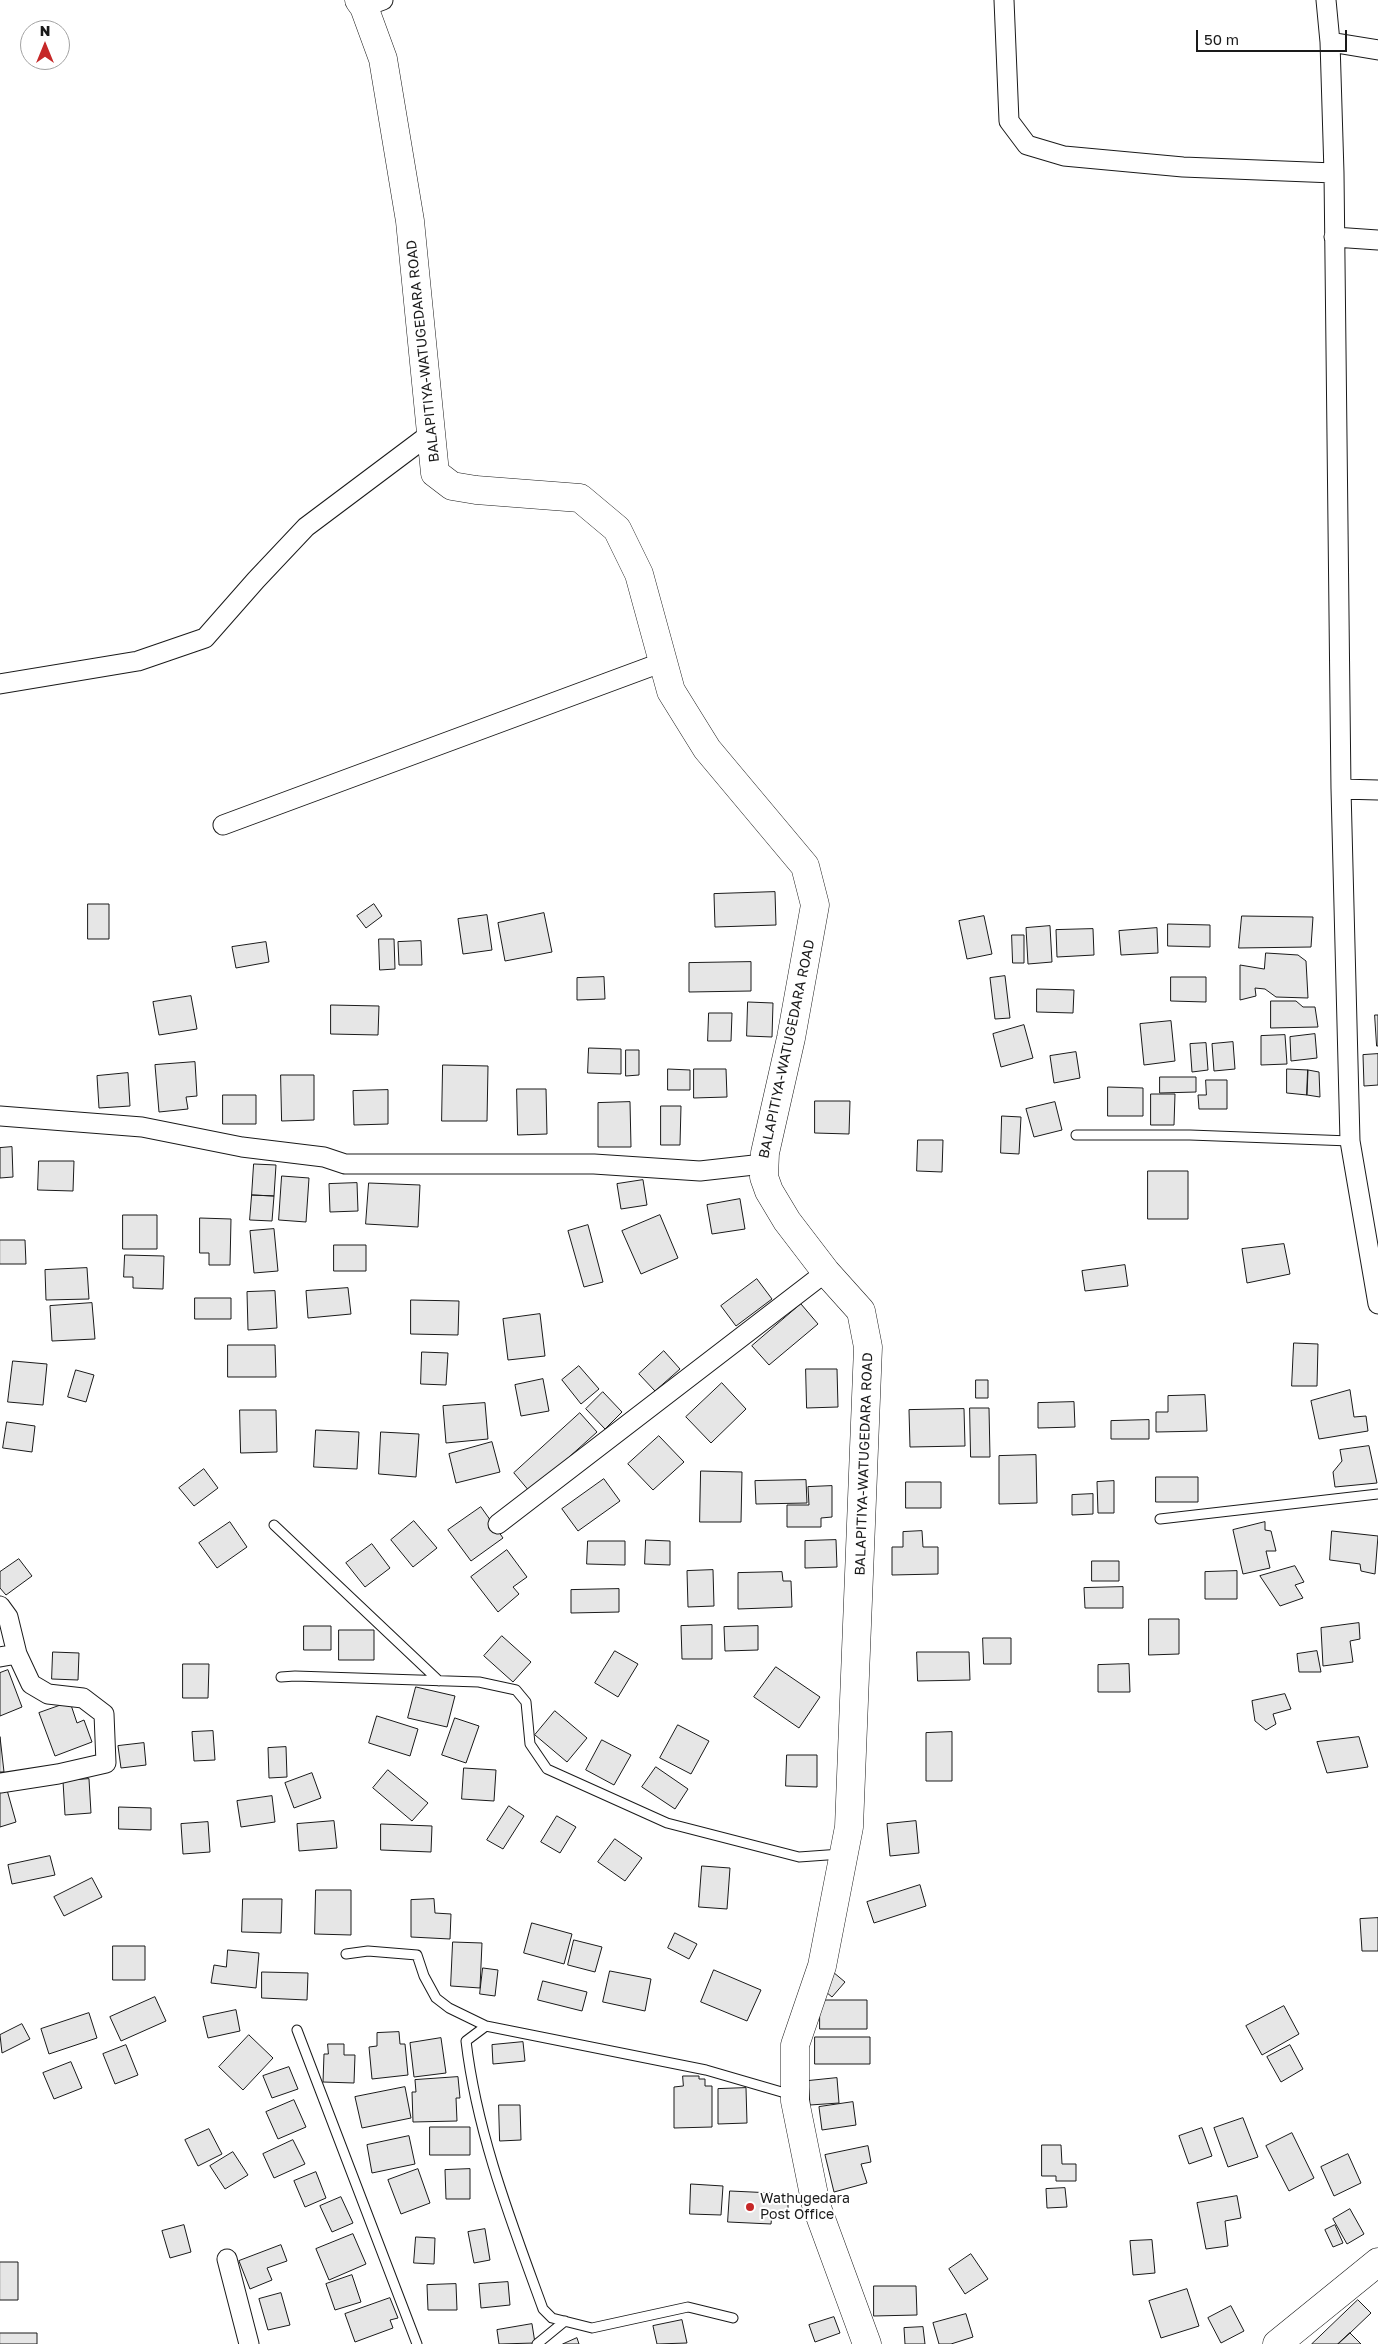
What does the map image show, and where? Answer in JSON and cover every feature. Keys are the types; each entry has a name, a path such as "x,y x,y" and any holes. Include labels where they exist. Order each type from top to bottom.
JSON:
{"main road":[{"name":"BALAPITIYA-WATUGEDARA ROAD","path":"369,2 383,59 410,221 435,473 452,486 476,490 580,498 617,529 638,574 671,691 707,749 805,866 815,905 791,1038 763,1164 769,1191 787,1221 826,1272 861,1311 868,1347 849,1827 822,1966 795,2045 795,2095 816,2205 867,2344"},
{"path":"1277,2344 1378,2262"}],"street":[{"path":"1004,0 1009,120 1027,145 1064,156 1183,167 1334,173"},
{"path":"1326,0 1330,42 1334,173 1341,789 1350,1141 1378,1304"},
{"path":"1330,42 1378,50"},
{"path":"1334,237 1378,240"},
{"path":"0,684 138,661 206,638 256,580 306,527 430,434"},
{"path":"222,826 663,662"},
{"path":"1341,789 1378,790"},
{"path":"0,1116 142,1127 242,1147 324,1156 346,1164 594,1164 700,1171 763,1164"},
{"path":"498,1524 826,1272"},
{"path":"0,1606 8,1617 9,1656 31,1684 48,1694 83,1698 104,1714 106,1763 0,1784"},
{"path":"227,2259 249,2344"}],"lane":[{"path":"1076,1135 1190,1135 1350,1141"},
{"path":"1160,1519 1378,1494"},
{"path":"274,1525 439,1681"},
{"path":"281,1677 480,1682 516,1690 526,1702 530,1744 547,1769 667,1823 799,1857 844,1853"},
{"path":"346,1954 368,1951 418,1955 424,1976 436,1998 449,2008 486,2026 706,2070 795,2095"},
{"path":"486,2026 466,2040 476,2102 501,2195 543,2309 552,2318 592,2328 688,2307 733,2318"},
{"path":"297,2030 417,2344"},
{"path":"538,2344 564,2321"}],"building":[{"path":"775,892 776,925 715,927 714,894"},
{"path":"88,904 109,904 109,939 88,939"},
{"path":"374,904 382,916 366,928 357,916"},
{"path":"544,913 552,952 505,961 498,923"},
{"path":"487,915 492,950 463,954 458,919"},
{"path":"984,916 992,954 967,959 959,921"},
{"path":"1242,916 1313,917 1311,947 1239,948"},
{"path":"1168,924 1210,925 1210,947 1168,946"},
{"path":"1050,926 1052,962 1028,964 1026,928"},
{"path":"1157,928 1158,953 1121,955 1119,931"},
{"path":"1093,929 1094,955 1057,957 1056,930"},
{"path":"1012,935 1024,935 1024,963 1013,963"},
{"path":"379,939 394,939 395,969 380,970"},
{"path":"421,941 422,965 399,965 398,942"},
{"path":"266,942 269,962 236,968 232,947"},
{"path":"1266,953 1298,955 1306,961 1308,998 1276,997 1265,989 1255,988 1256,996 1240,1000 1240,965 1264,969"},
{"path":"751,962 751,991 689,992 689,963"},
{"path":"1005,976 1010,1018 995,1019 990,978"},
{"path":"604,977 605,999 577,1000 577,978"},
{"path":"1171,977 1206,977 1206,1002 1171,1001"},
{"path":"1037,989 1074,990 1073,1013 1037,1012"},
{"path":"191,996 197,1029 159,1035 153,1002"},
{"path":"1271,1001 1296,1001 1303,1007 1315,1007 1318,1027 1271,1028"},
{"path":"748,1002 773,1003 772,1037 747,1036"},
{"path":"331,1005 379,1006 378,1035 331,1034"},
{"path":"709,1013 732,1013 731,1041 708,1041"},
{"path":"1375,1015 1378,1015 1378,1046 1377,1046"},
{"path":"1171,1021 1175,1061 1144,1065 1140,1024"},
{"path":"1024,1025 1033,1058 1001,1067 993,1034"},
{"path":"1315,1034 1317,1058 1291,1061 1290,1037"},
{"path":"1285,1035 1287,1064 1261,1065 1261,1036"},
{"path":"1233,1042 1235,1069 1214,1071 1212,1044"},
{"path":"1206,1043 1208,1070 1192,1072 1190,1044"},
{"path":"589,1048 621,1049 621,1074 588,1073"},
{"path":"626,1050 639,1050 639,1075 626,1076"},
{"path":"1076,1052 1080,1078 1054,1083 1050,1056"},
{"path":"1378,1054 1378,1085 1364,1086 1363,1055"},
{"path":"195,1062 197,1096 186,1097 188,1109 159,1112 155,1065"},
{"path":"443,1065 488,1066 487,1121 442,1121"},
{"path":"668,1069 690,1070 690,1090 668,1090"},
{"path":"694,1069 726,1069 727,1097 694,1098"},
{"path":"1287,1069 1308,1070 1307,1095 1287,1093"},
{"path":"1308,1070 1319,1072 1320,1097 1307,1095"},
{"path":"128,1073 130,1106 99,1108 97,1076"},
{"path":"281,1075 314,1075 314,1120 282,1121"},
{"path":"1160,1077 1196,1077 1196,1092 1160,1093"},
{"path":"1206,1080 1227,1080 1227,1109 1199,1109 1198,1095 1206,1095"},
{"path":"1108,1087 1143,1088 1143,1116 1108,1116"},
{"path":"517,1089 546,1089 547,1134 518,1135"},
{"path":"388,1090 388,1124 354,1125 353,1091"},
{"path":"1151,1094 1175,1094 1174,1125 1151,1125"},
{"path":"223,1095 256,1095 256,1124 223,1124"},
{"path":"815,1101 850,1101 849,1134 815,1133"},
{"path":"630,1102 631,1147 598,1147 598,1103"},
{"path":"1055,1102 1062,1130 1034,1137 1026,1109"},
{"path":"661,1106 681,1106 680,1145 661,1145"},
{"path":"1002,1116 1021,1117 1019,1154 1001,1153"},
{"path":"918,1140 943,1140 942,1172 917,1171"},
{"path":"12,1147 13,1177 0,1178 0,1148"},
{"path":"39,1161 74,1161 73,1191 38,1190"},
{"path":"254,1164 276,1165 274,1196 252,1195"},
{"path":"1148,1171 1188,1171 1188,1219 1148,1219"},
{"path":"282,1176 309,1178 306,1222 279,1220"},
{"path":"643,1180 647,1205 621,1209 617,1184"},
{"path":"357,1183 358,1211 330,1212 329,1184"},
{"path":"369,1183 420,1185 418,1227 366,1224"},
{"path":"252,1195 274,1196 272,1221 250,1220"},
{"path":"740,1199 745,1229 712,1234 707,1205"},
{"path":"123,1215 157,1215 157,1249 123,1249"},
{"path":"660,1215 678,1258 641,1274 622,1231"},
{"path":"200,1218 231,1219 230,1265 209,1265 209,1253 200,1253"},
{"path":"588,1225 603,1282 584,1287 568,1231"},
{"path":"274,1229 278,1271 254,1273 250,1231"},
{"path":"0,1240 25,1240 26,1264 0,1264"},
{"path":"1284,1244 1290,1274 1247,1283 1242,1249"},
{"path":"334,1245 366,1245 366,1271 334,1271"},
{"path":"125,1255 164,1256 163,1289 133,1288 133,1277 124,1277"},
{"path":"1125,1265 1128,1286 1085,1291 1082,1271"},
{"path":"87,1268 89,1299 46,1300 45,1270"},
{"path":"757,1279 772,1299 736,1326 721,1306"},
{"path":"348,1288 351,1314 308,1318 306,1291"},
{"path":"275,1291 277,1328 248,1330 247,1292"},
{"path":"195,1298 231,1298 231,1319 195,1319"},
{"path":"411,1300 459,1301 458,1335 411,1334"},
{"path":"92,1303 95,1339 52,1341 50,1306"},
{"path":"801,1304 818,1324 769,1365 752,1346"},
{"path":"540,1314 545,1356 508,1360 503,1319"},
{"path":"1294,1343 1318,1344 1317,1386 1292,1386"},
{"path":"228,1345 275,1345 276,1377 228,1377"},
{"path":"664,1351 680,1369 655,1391 639,1374"},
{"path":"422,1352 448,1353 446,1385 421,1384"},
{"path":"13,1361 47,1364 43,1405 8,1402"},
{"path":"579,1366 599,1389 581,1404 562,1380"},
{"path":"806,1369 837,1369 838,1407 807,1408"},
{"path":"76,1370 94,1375 86,1402 68,1397"},
{"path":"543,1379 549,1411 521,1416 515,1385"},
{"path":"976,1380 988,1380 988,1398 976,1398"},
{"path":"722,1383 746,1409 711,1443 686,1417"},
{"path":"1350,1390 1354,1417 1366,1416 1368,1431 1319,1439 1311,1401"},
{"path":"603,1392 622,1412 605,1429 586,1409"},
{"path":"1205,1395 1207,1431 1156,1432 1156,1412 1168,1412 1168,1396"},
{"path":"1074,1402 1075,1427 1038,1428 1038,1403"},
{"path":"485,1403 488,1439 446,1443 443,1406"},
{"path":"970,1408 989,1408 990,1457 971,1457"},
{"path":"964,1409 965,1446 910,1447 909,1410"},
{"path":"240,1410 276,1410 277,1452 241,1453"},
{"path":"580,1413 597,1432 530,1492 514,1473"},
{"path":"1149,1420 1149,1439 1111,1439 1111,1421"},
{"path":"7,1422 35,1426 32,1452 3,1448"},
{"path":"316,1430 359,1432 357,1469 314,1467"},
{"path":"381,1432 419,1434 416,1477 379,1474"},
{"path":"659,1436 684,1462 653,1490 628,1464"},
{"path":"492,1442 500,1472 456,1483 449,1454"},
{"path":"1369,1446 1377,1483 1335,1487 1333,1472 1342,1461 1340,1450"},
{"path":"1036,1455 1037,1503 999,1504 999,1456"},
{"path":"204,1469 218,1488 194,1506 179,1488"},
{"path":"701,1471 742,1472 741,1522 700,1522"},
{"path":"1156,1477 1198,1477 1198,1502 1156,1502"},
{"path":"604,1479 620,1501 578,1531 562,1509"},
{"path":"806,1480 807,1503 756,1504 755,1481"},
{"path":"1114,1481 1114,1513 1098,1513 1097,1482"},
{"path":"906,1482 941,1482 941,1508 906,1508"},
{"path":"832,1486 832,1517 821,1518 821,1527 787,1527 787,1505 809,1505 808,1487"},
{"path":"1093,1494 1093,1514 1072,1515 1072,1495"},
{"path":"481,1507 503,1538 471,1561 448,1530"},
{"path":"414,1521 437,1548 413,1567 391,1540"},
{"path":"230,1522 247,1547 217,1568 199,1543"},
{"path":"1265,1522 1265,1530 1271,1531 1276,1551 1266,1551 1270,1568 1243,1574 1233,1530"},
{"path":"922,1531 923,1547 938,1547 938,1574 892,1575 892,1547 903,1547 903,1532"},
{"path":"1332,1531 1378,1536 1375,1574 1361,1571 1360,1564 1330,1560"},
{"path":"646,1540 670,1541 670,1565 645,1564"},
{"path":"836,1540 837,1567 805,1568 805,1541"},
{"path":"588,1541 625,1541 625,1565 587,1564"},
{"path":"372,1544 390,1568 365,1587 346,1563"},
{"path":"507,1550 527,1577 513,1587 519,1594 498,1612 471,1577"},
{"path":"19,1559 32,1576 6,1595 0,1588 0,1572"},
{"path":"1092,1561 1119,1561 1119,1581 1092,1581"},
{"path":"1295,1566 1304,1582 1295,1585 1303,1598 1280,1606 1260,1576"},
{"path":"713,1570 714,1606 688,1607 687,1571"},
{"path":"1237,1571 1237,1599 1205,1599 1205,1572"},
{"path":"782,1572 783,1581 791,1581 792,1607 738,1609 738,1573"},
{"path":"1123,1587 1123,1608 1085,1608 1084,1588"},
{"path":"619,1589 619,1612 571,1613 571,1590"},
{"path":"1149,1619 1179,1619 1179,1654 1149,1655"},
{"path":"1359,1623 1360,1639 1350,1641 1353,1662 1323,1666 1321,1628"},
{"path":"712,1625 712,1659 682,1659 681,1626"},
{"path":"304,1626 331,1626 331,1650 304,1650"},
{"path":"758,1626 758,1650 725,1651 724,1627"},
{"path":"339,1630 374,1630 374,1660 339,1660"},
{"path":"502,1636 531,1662 513,1682 484,1656"},
{"path":"983,1638 1011,1638 1011,1664 984,1664"},
{"path":"615,1651 638,1664 618,1697 595,1683"},
{"path":"1317,1651 1321,1672 1299,1672 1297,1654"},
{"path":"53,1652 79,1653 78,1680 52,1679"},
{"path":"917,1652 969,1652 970,1680 918,1681"},
{"path":"183,1664 209,1664 208,1698 183,1698"},
{"path":"1129,1664 1130,1692 1098,1692 1098,1665"},
{"path":"776,1667 820,1697 799,1728 754,1697"},
{"path":"8,1670 22,1707 0,1716 0,1673"},
{"path":"416,1687 455,1696 447,1727 408,1718"},
{"path":"1285,1694 1291,1709 1273,1714 1276,1724 1266,1730 1255,1721 1252,1701"},
{"path":"70,1702 77,1723 84,1720 92,1742 55,1756 39,1713"},
{"path":"555,1711 587,1738 567,1762 535,1735"},
{"path":"377,1716 418,1729 410,1756 369,1743"},
{"path":"455,1718 479,1726 466,1763 442,1755"},
{"path":"678,1725 709,1741 691,1774 660,1758"},
{"path":"213,1731 215,1760 194,1761 192,1732"},
{"path":"952,1732 952,1781 926,1781 926,1733"},
{"path":"0,1737 4,1772 0,1772"},
{"path":"1359,1737 1368,1767 1327,1773 1317,1742"},
{"path":"602,1740 631,1755 614,1785 586,1770"},
{"path":"144,1743 146,1765 121,1768 118,1746"},
{"path":"286,1747 287,1777 269,1778 268,1748"},
{"path":"787,1755 817,1755 817,1787 786,1786"},
{"path":"656,1767 688,1789 675,1809 642,1787"},
{"path":"464,1768 496,1770 494,1801 462,1799"},
{"path":"388,1770 428,1803 412,1821 373,1788"},
{"path":"312,1773 321,1798 294,1808 285,1783"},
{"path":"89,1779 91,1813 65,1815 63,1781"},
{"path":"7,1790 16,1822 0,1827 0,1792"},
{"path":"272,1796 275,1822 241,1827 237,1801"},
{"path":"509,1806 524,1816 503,1849 487,1840"},
{"path":"119,1807 151,1808 151,1830 119,1829"},
{"path":"557,1816 576,1827 560,1853 541,1842"},
{"path":"334,1821 337,1848 299,1851 297,1824"},
{"path":"916,1821 919,1853 890,1856 887,1824"},
{"path":"208,1822 210,1852 183,1854 181,1824"},
{"path":"381,1824 432,1826 431,1852 381,1850"},
{"path":"615,1839 642,1858 625,1881 598,1862"},
{"path":"50,1856 55,1875 12,1884 8,1865"},
{"path":"702,1866 730,1868 727,1909 699,1907"},
{"path":"92,1878 102,1897 64,1916 54,1897"},
{"path":"920,1885 926,1906 874,1923 867,1902"},
{"path":"316,1890 351,1890 351,1935 315,1934"},
{"path":"243,1899 282,1899 281,1933 242,1932"},
{"path":"434,1899 435,1913 451,1914 450,1939 411,1937 411,1900"},
{"path":"1378,1918 1378,1951 1362,1951 1360,1919"},
{"path":"532,1923 572,1934 564,1964 524,1953"},
{"path":"675,1933 697,1944 689,1959 668,1948"},
{"path":"574,1940 602,1947 595,1972 568,1965"},
{"path":"453,1942 482,1943 480,1988 451,1986"},
{"path":"113,1946 145,1946 145,1980 113,1980"},
{"path":"228,1950 259,1953 256,1988 211,1983 214,1965 226,1967"},
{"path":"483,1968 498,1970 495,1996 480,1994"},
{"path":"714,1970 761,1990 747,2021 701,2002"},
{"path":"610,1971 651,1979 645,2011 603,2002"},
{"path":"262,1972 308,1973 307,2000 262,1998"},
{"path":"833,1972 845,1982 832,1997 820,1987"},
{"path":"543,1981 587,1992 582,2011 538,2000"},
{"path":"155,1997 166,2021 121,2041 110,2017"},
{"path":"820,2000 867,2000 867,2029 820,2029"},
{"path":"1284,2006 1299,2034 1262,2055 1246,2026"},
{"path":"236,2010 240,2031 208,2038 203,2017"},
{"path":"89,2013 97,2038 49,2054 41,2029"},
{"path":"22,2024 30,2039 2,2053 0,2035"},
{"path":"399,2032 400,2044 405,2044 408,2075 372,2079 369,2047 377,2046 377,2033"},
{"path":"249,2035 273,2058 243,2090 219,2067"},
{"path":"815,2037 870,2037 870,2064 815,2064"},
{"path":"441,2038 446,2073 414,2077 410,2043"},
{"path":"523,2042 525,2061 493,2064 492,2045"},
{"path":"328,2044 344,2044 344,2055 355,2055 354,2083 323,2082 324,2054 328,2054"},
{"path":"126,2045 138,2075 115,2084 103,2054"},
{"path":"1290,2045 1303,2069 1281,2082 1267,2057"},
{"path":"71,2062 82,2088 54,2099 43,2073"},
{"path":"289,2067 298,2089 272,2098 263,2076"},
{"path":"683,2076 699,2076 699,2079 705,2079 705,2086 712,2086 712,2127 674,2128 674,2087 683,2086"},
{"path":"458,2077 460,2098 456,2098 457,2121 413,2122 412,2092 416,2092 415,2080"},
{"path":"837,2078 839,2103 810,2105 808,2081"},
{"path":"405,2087 411,2118 362,2128 355,2097"},
{"path":"746,2088 747,2123 718,2124 718,2089"},
{"path":"294,2100 306,2127 278,2139 266,2112"},
{"path":"853,2102 856,2125 822,2130 819,2107"},
{"path":"499,2105 520,2105 521,2140 500,2141"},
{"path":"1243,2118 1258,2157 1228,2167 1214,2128"},
{"path":"430,2127 470,2127 470,2155 430,2155"},
{"path":"1202,2128 1212,2156 1189,2164 1179,2136"},
{"path":"209,2129 222,2154 198,2166 185,2140"},
{"path":"1292,2133 1314,2178 1289,2191 1266,2146"},
{"path":"409,2136 415,2164 372,2173 367,2145"},
{"path":"293,2140 305,2164 274,2178 263,2154"},
{"path":"1042,2145 1061,2145 1062,2164 1076,2164 1076,2181 1056,2181 1056,2176 1042,2176"},
{"path":"868,2146 871,2162 861,2164 867,2183 834,2192 825,2155"},
{"path":"233,2152 248,2175 225,2189 210,2166"},
{"path":"1348,2154 1361,2183 1334,2196 1321,2167"},
{"path":"418,2169 430,2203 401,2214 388,2180"},
{"path":"470,2169 470,2199 446,2199 445,2170"},
{"path":"316,2172 326,2198 305,2207 294,2181"},
{"path":"691,2184 723,2186 721,2215 690,2214"},
{"path":"1065,2188 1067,2207 1047,2208 1046,2189"},
{"path":"730,2191 773,2193 773,2198 788,2199 788,2215 772,2214 771,2224 728,2222"},
{"path":"1237,2196 1241,2218 1225,2221 1228,2246 1206,2249 1197,2203"},
{"path":"341,2197 353,2223 332,2232 320,2206"},
{"path":"1350,2209 1364,2234 1347,2244 1333,2219"},
{"path":"184,2225 191,2252 170,2258 162,2231"},
{"path":"1335,2225 1343,2243 1333,2247 1325,2230"},
{"path":"485,2229 490,2260 474,2263 468,2232"},
{"path":"353,2234 366,2264 329,2280 316,2249"},
{"path":"416,2237 435,2238 434,2264 414,2263"},
{"path":"1152,2240 1155,2273 1133,2275 1130,2241"},
{"path":"281,2245 287,2261 267,2268 272,2280 250,2289 239,2261"},
{"path":"971,2254 988,2279 965,2294 949,2269"},
{"path":"0,2262 18,2262 18,2300 0,2300"},
{"path":"352,2275 361,2302 335,2310 326,2284"},
{"path":"508,2282 510,2305 481,2308 479,2284"},
{"path":"456,2284 457,2310 428,2310 427,2285"},
{"path":"874,2286 916,2286 917,2315 874,2316"},
{"path":"1187,2289 1199,2326 1161,2338 1149,2301"},
{"path":"281,2293 290,2325 268,2330 259,2299"},
{"path":"390,2298 398,2318 390,2320 393,2328 355,2342 345,2314"},
{"path":"1358,2300 1371,2313 1338,2344 1312,2344"},
{"path":"1231,2306 1244,2331 1221,2343 1208,2318"},
{"path":"966,2314 973,2337 951,2344 939,2344 933,2323"},
{"path":"834,2317 840,2333 815,2342 809,2325"},
{"path":"682,2320 687,2343 657,2344 653,2326"},
{"path":"532,2324 535,2343 499,2344 497,2330"},
{"path":"923,2327 925,2344 905,2344 904,2328"},
{"path":"0,2333 37,2333 37,2344 0,2344"},
{"path":"1350,2333 1361,2344 1338,2344"},
{"path":"577,2338 579,2344 563,2344"}],"place":[{"name":"Wathugedara Post Office","path":"750,2207"}]}
